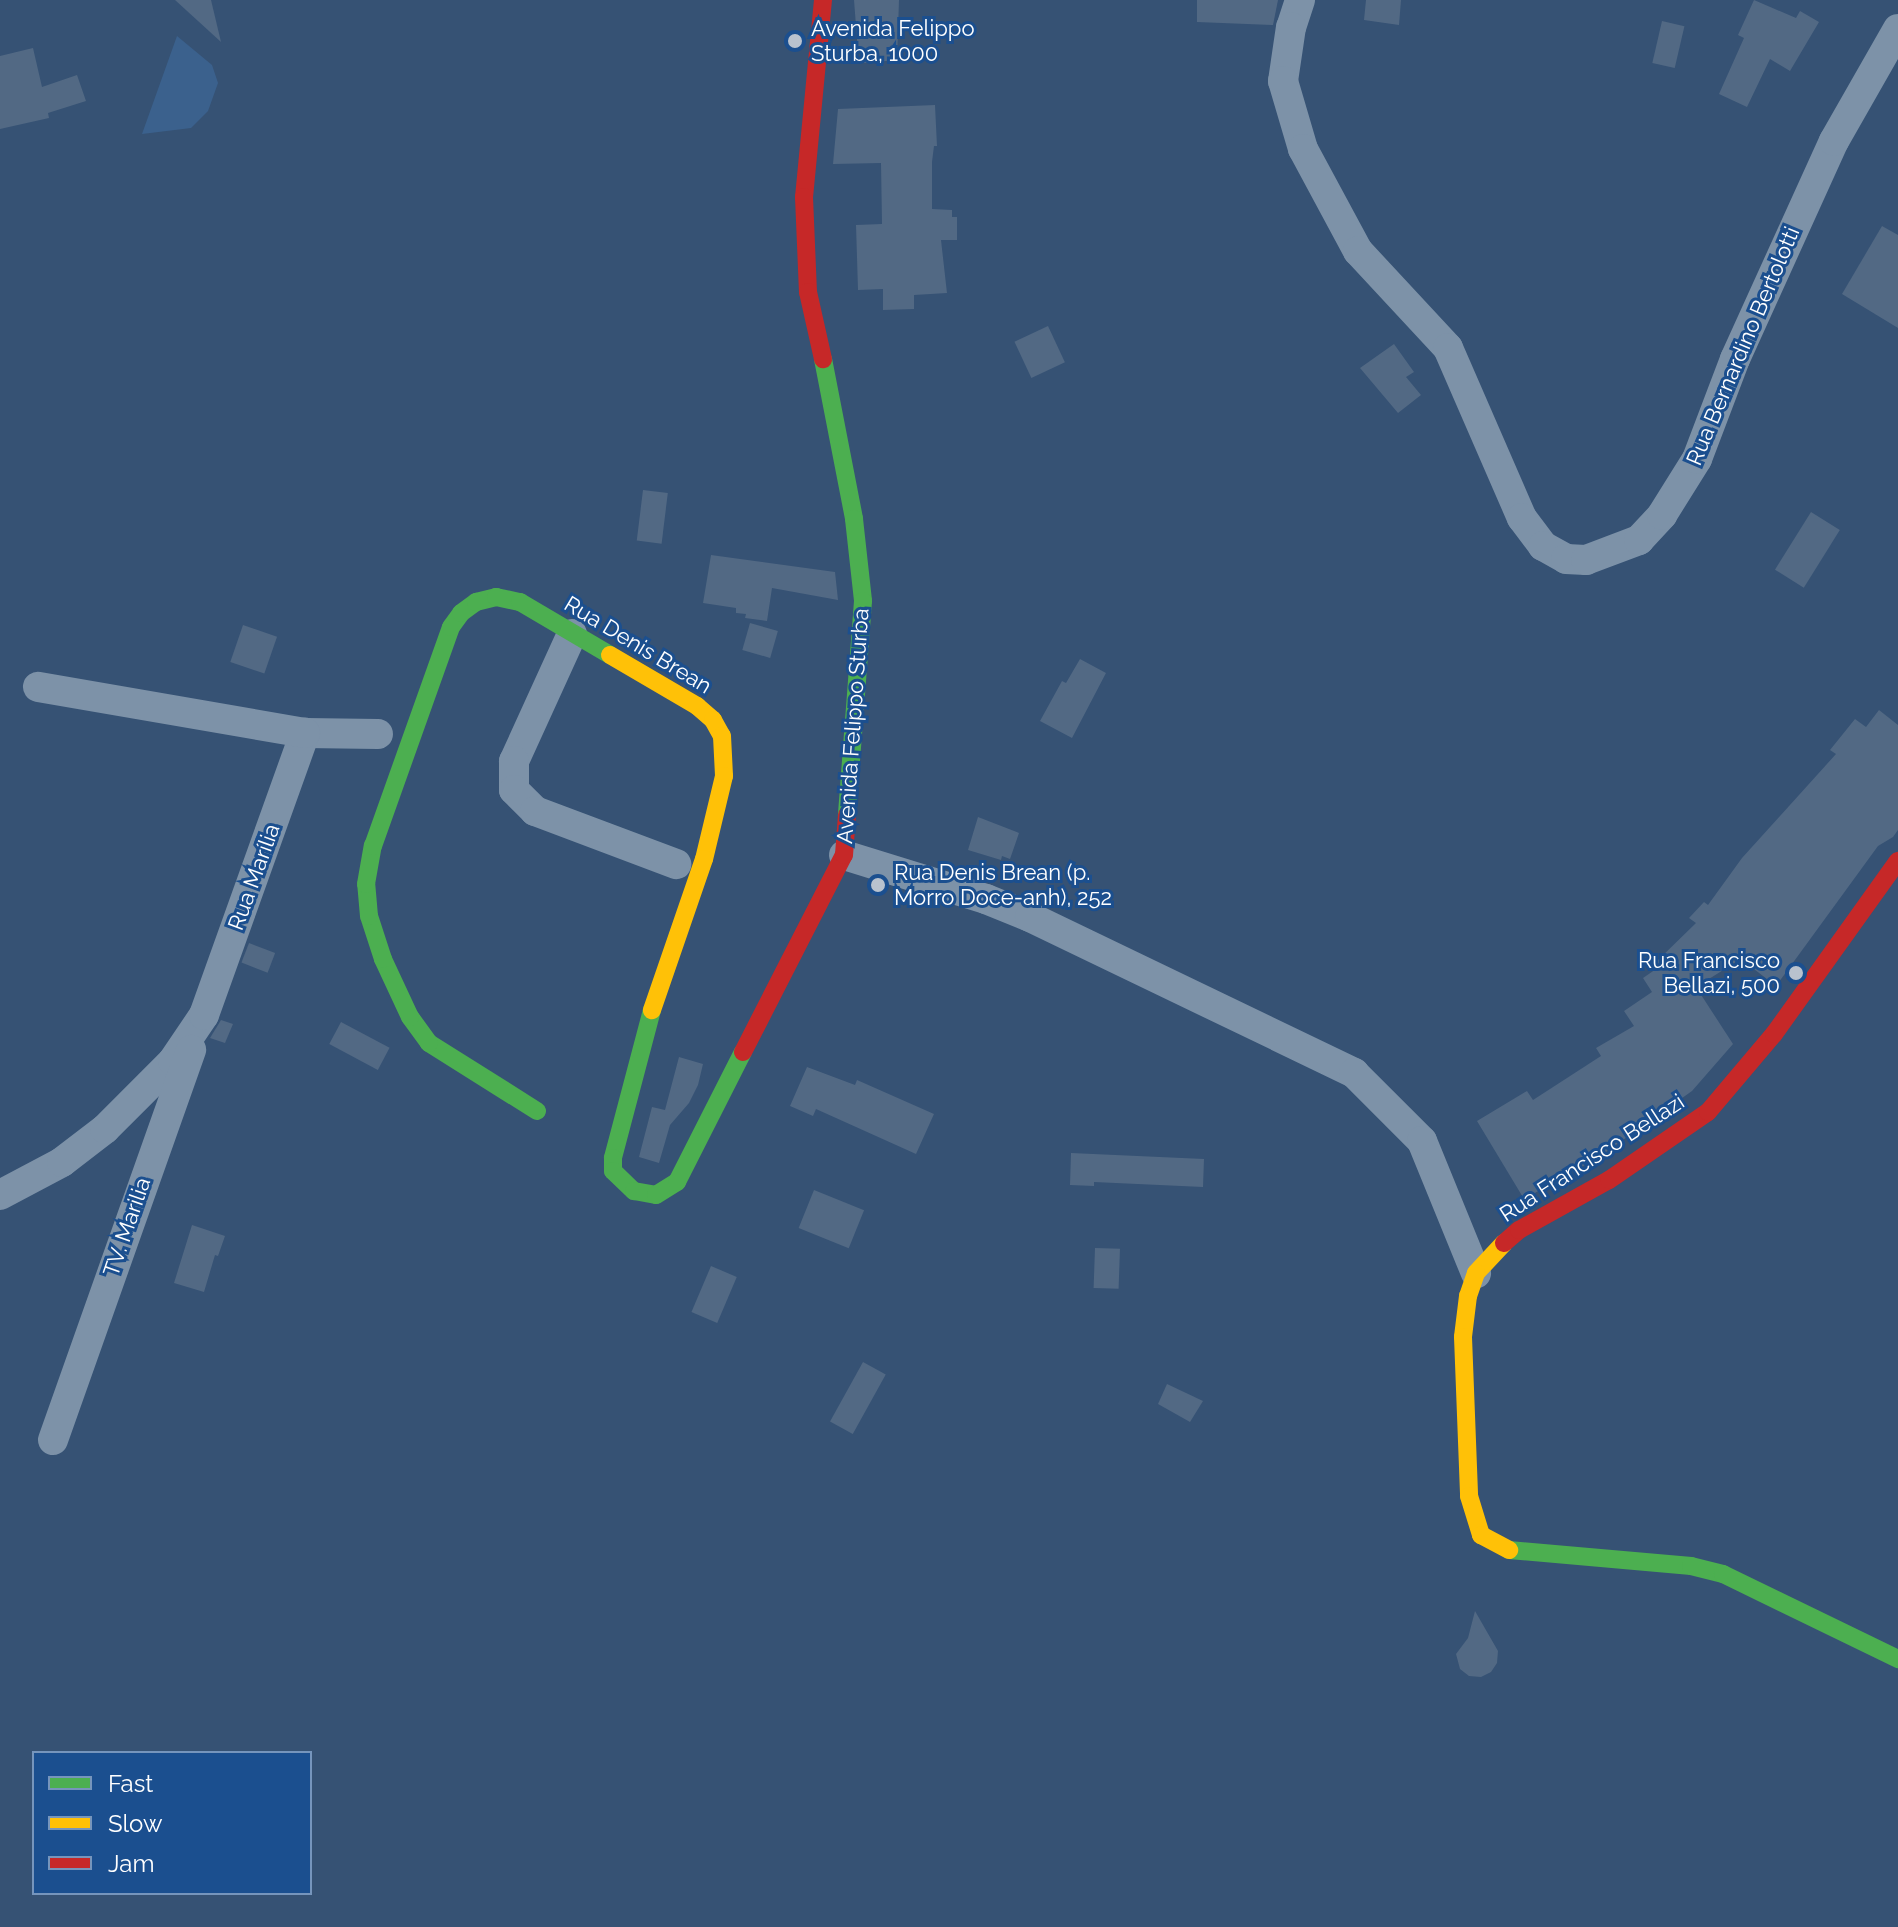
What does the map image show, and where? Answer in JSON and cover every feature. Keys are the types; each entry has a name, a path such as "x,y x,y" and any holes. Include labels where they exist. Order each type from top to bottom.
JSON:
{"street":[{"name":"Avenida Felippo Sturba","path":"823,0 804,197 808,292 838,425 863,601 844,855 986,899 1030,917 1354,1073 1422,1141 1476,1273"},
{"name":"Rua Bernardino Bertolotti","path":"1300,0 1291,27 1283,81 1303,149 1358,251 1448,348 1522,518 1543,546 1566,559 1586,560 1639,540 1662,515 1697,459 1787,239 1834,141 1898,29"},
{"name":"Rua Denis Brean","path":"537,1111 429,1043 410,1017 383,959 369,916 366,884 373,846 447,638 461,613 476,602 496,597 520,602 697,706 713,720 725,753 724,776 704,859 656,995 613,1158 613,1171 634,1191 656,1195 677,1182 844,855"},
{"path":"572,634 514,761 514,790 535,811 676,864"},
{"path":"38,687 305,733 378,734"},
{"name":"Rua Marília","path":"0,1195 62,1162 105,1129 173,1061 204,1015 305,733"},
{"name":"Rua Francisco Bellazi","path":"1476,1273 1519,1230 1609,1180 1708,1112 1774,1034 1898,861"},
{"name":"TV. Marilia","path":"53,1440 204,1015"},
{"path":"1476,1273 1468,1296 1463,1337 1469,1496 1481,1535 1512,1552 1691,1566 1723,1574 1898,1659"}],"water":[{"path":"177,36 212,65 218,83 208,111 191,128 142,134"}],"building":[{"path":"175,0 211,0 221,42"},
{"path":"854,0 899,0 897,60 864,63 863,52 858,52"},
{"path":"1197,0 1278,0 1273,25 1197,22"},
{"path":"1366,0 1401,0 1399,25 1364,20"},
{"path":"1754,0 1796,18 1800,11 1819,22 1790,71 1770,59 1747,107 1719,94 1744,38 1738,35"},
{"path":"1662,21 1684,26 1675,68 1652,63"},
{"path":"33,48 42,87 77,75 86,101 48,113 49,118 0,129 0,56"},
{"path":"935,105 937,146 934,146 932,162 932,209 952,210 952,217 957,217 957,240 941,240 947,293 914,295 914,309 883,310 883,289 858,290 856,225 882,224 881,163 833,164 838,109"},
{"path":"1882,226 1898,235 1898,328 1842,294"},
{"path":"1048,326 1065,362 1031,378 1014,342"},
{"path":"1394,344 1414,372 1406,377 1421,395 1398,413 1360,368"},
{"path":"643,490 668,493 662,544 637,541"},
{"path":"1811,512 1840,530 1804,588 1775,570"},
{"path":"711,555 835,572 838,600 772,588 767,621 745,618 746,614 736,613 736,608 703,603"},
{"path":"750,623 778,631 770,658 742,650"},
{"path":"243,625 277,637 264,674 230,662"},
{"path":"1080,659 1106,673 1072,738 1040,721 1062,681 1066,683"},
{"path":"1879,710 1898,725 1898,830 1893,837 1878,846 1776,986 1741,959 1696,987 1733,1044 1692,1091 1596,1159 1524,1199 1477,1121 1527,1091 1533,1100 1601,1056 1596,1048 1634,1026 1624,1011 1652,992 1643,978 1659,967 1656,962 1696,923 1689,918 1704,902 1708,905 1742,858 1836,754 1830,750 1855,719 1866,727"},
{"path":"978,817 1019,833 1010,859 1002,856 1001,860 968,850"},
{"path":"249,943 275,953 268,973 241,963"},
{"path":"221,1020 233,1024 225,1043 210,1038"},
{"path":"341,1022 390,1048 378,1070 329,1044"},
{"path":"679,1057 703,1064 689,1103 670,1125 659,1163 639,1157 652,1107 665,1110"},
{"path":"807,1067 855,1085 857,1080 934,1114 916,1154 816,1109 813,1116 790,1106"},
{"path":"1071,1153 1204,1159 1203,1187 1094,1182 1094,1186 1070,1185"},
{"path":"814,1190 864,1210 849,1248 799,1228"},
{"path":"192,1225 225,1236 218,1256 215,1255 204,1292 174,1283"},
{"path":"1095,1248 1120,1249 1119,1289 1094,1288"},
{"path":"711,1266 737,1277 717,1323 691,1312"},
{"path":"863,1362 886,1375 853,1434 830,1421"},
{"path":"1167,1384 1203,1401 1190,1422 1158,1404"},
{"path":"1475,1611 1498,1651 1497,1663 1491,1672 1481,1677 1469,1676 1460,1669 1456,1654 1468,1638"}],"traffic: fast":[{"path":"823,359 854,519 863,601 847,815"},
{"path":"537,1111 429,1043 410,1017 383,959 369,916 366,884 373,846 451,627 461,613 476,602 496,597 520,602 610,655"},
{"path":"652,1010 613,1158 613,1171 634,1191 656,1195 677,1182 743,1052"},
{"path":"1509,1550 1691,1566 1723,1574 1898,1659"}],"traffic: slow":[{"path":"610,655 697,706 713,720 722,736 724,776 704,859 652,1010"},
{"path":"1504,1243 1476,1273 1468,1296 1463,1337 1469,1496 1481,1535 1509,1550"}],"traffic: jam":[{"path":"823,0 804,197 808,292 823,359"},
{"path":"743,1052 844,855 847,815"},
{"path":"1504,1243 1519,1230 1609,1180 1708,1112 1774,1034 1898,861"}],"place":[{"name":"Avenida Felippo Sturba, 1000","path":"795,41"},
{"name":"Rua Denis Brean (p. Morro Doce-anh), 252","path":"878,885"},
{"name":"Rua Francisco Bellazi, 500","path":"1796,973"}]}
